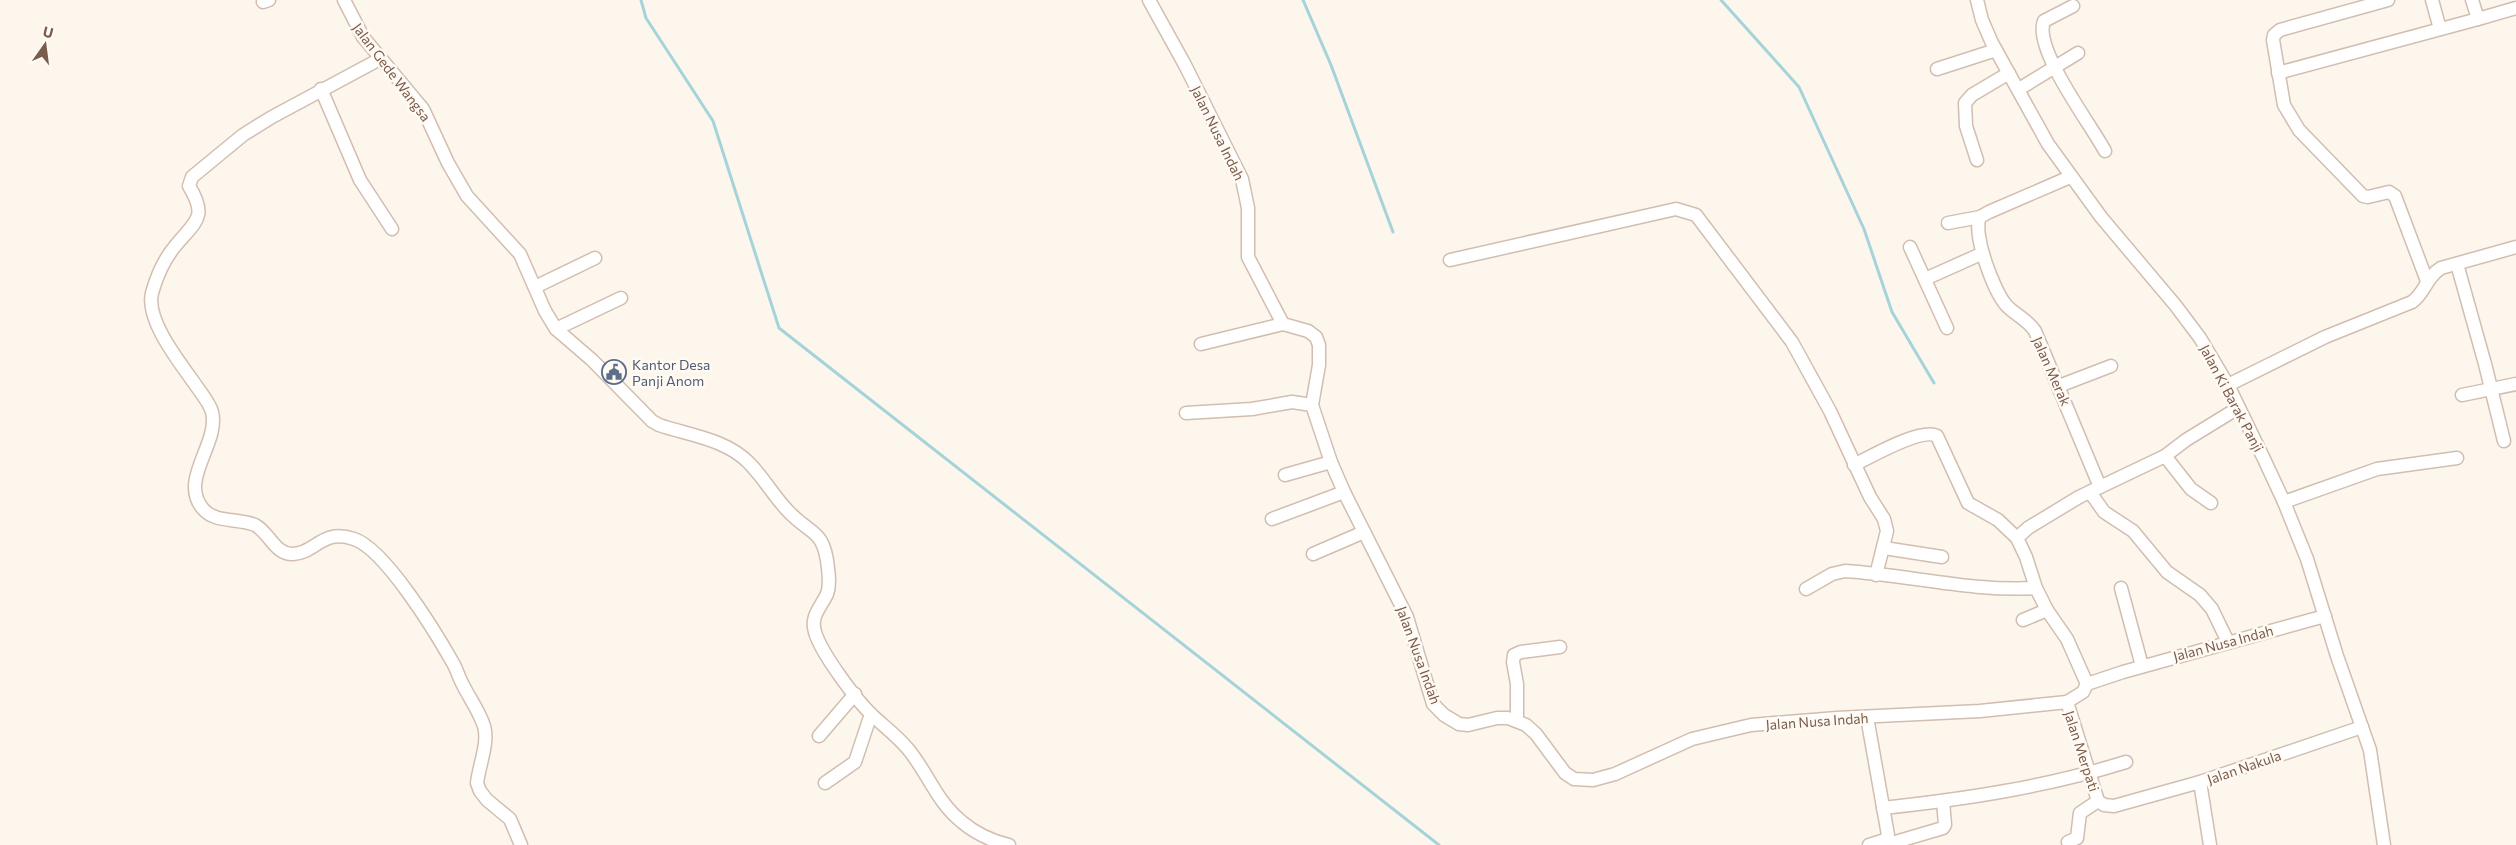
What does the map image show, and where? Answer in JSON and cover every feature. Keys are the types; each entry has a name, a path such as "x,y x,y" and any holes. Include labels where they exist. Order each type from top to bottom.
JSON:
{"street":[{"name":"Jalan Gede Wangsa","path":"344,0 354,22 380,58 423,109 462,189 482,214 520,254 556,329 592,360 652,421 659,425 706,439 742,456 789,512 818,536 825,550 829,585 826,595 816,612 814,631 821,646 855,694 872,714 909,750 933,790 951,812 982,835 1009,845"},
{"name":"Jalan Nusa Indah","path":"1149,0 1185,65 1242,179 1248,208 1248,257 1283,324 1308,331 1316,337 1319,345 1319,364 1312,405 1331,462 1407,618 1433,704 1444,715 1459,724 1468,725 1497,718 1517,721 1526,725 1536,734 1565,773 1574,779 1583,781 1614,774 1692,738 1751,725 1989,710 2066,702 2082,692 2088,684 2142,666 2325,616"},
{"name":"Jalan Ki Barak Panji","path":"1977,0 1982,20 1996,50 2048,144 2070,177 2200,338 2228,385 2284,502 2307,560 2370,750 2384,845"},
{"path":"2385,0 2276,31 2274,40 2278,73 2284,105 2297,127 2359,193 2368,197 2389,192 2395,196 2427,281"},
{"path":"2432,0 2440,29"},
{"path":"2472,0 2478,18"},
{"path":"2073,6 2044,21 2042,41 2053,67 2105,151"},
{"path":"2278,73 2516,8"},
{"path":"1937,69 1996,50"},
{"path":"2018,88 2078,53"},
{"path":"380,58 321,89 243,135 192,177 188,186 198,202 199,218 162,264 151,295 154,318 171,349 212,411 213,428 195,480 197,501 206,512 212,515 255,525 278,549 290,554 300,553 330,537 347,537 366,544 388,564 454,663 475,705 484,728 477,783 480,791 510,819 521,845"},
{"path":"1977,160 1966,126 1966,103 1972,95 2009,73"},
{"path":"321,89 337,121 357,174 392,229"},
{"path":"1948,223 1980,217 2070,177"},
{"path":"1450,260 1676,209 1696,215 1792,342 1830,412 1870,497 1884,518 1887,532 1876,575"},
{"name":"Jalan Merak","path":"1980,217 1977,227 1982,254 2005,304 2029,322 2035,332 2059,386 2104,512 2133,531 2167,572 2200,595 2212,610 2228,642"},
{"path":"1910,247 1947,328"},
{"path":"2228,385 2325,337 2412,302 2420,295 2432,274 2441,268 2515,252"},
{"path":"1925,278 1982,254"},
{"path":"535,287 595,258"},
{"path":"2457,264 2504,441"},
{"path":"556,329 621,298"},
{"path":"1201,344 1283,324"},
{"path":"2059,386 2111,366"},
{"path":"2462,395 2516,384"},
{"path":"1186,414 1252,409 1292,402 1312,405"},
{"path":"2016,538 2028,528 2095,489 2120,479 2165,456 2186,440 2238,408"},
{"path":"1854,465 1894,445 1934,434 1938,436 1968,503 1998,520 2016,538 2026,557 2036,588 2047,610 2067,639 2088,684"},
{"path":"2165,456 2191,489 2211,503"},
{"path":"2284,502 2377,469 2457,458"},
{"path":"1285,475 1331,462"},
{"path":"1272,519 1344,492"},
{"path":"1313,554 1364,532"},
{"path":"1884,548 1942,557"},
{"path":"1806,589 1838,572 1940,584 2016,589 2036,588"},
{"path":"2121,588 2142,666"},
{"path":"2023,620 2047,610"},
{"path":"1517,721 1517,684 1513,662 1514,655 1521,652 1560,647"},
{"path":"819,736 855,694"},
{"name":"Jalan Merpati","path":"2066,702 2098,801 2104,806 2124,803"},
{"path":"825,783 855,762 872,714"},
{"path":"1867,717 1888,835 1885,840"},
{"name":"Jalan Nakula","path":"2124,803 2200,782 2362,727"},
{"path":"1882,808 2018,790 2126,762"},
{"path":"2200,782 2210,845"},
{"path":"1869,845 1885,840 1892,843 1943,828 1945,825 1943,801"},
{"path":"2068,842 2077,838 2080,813 2098,801"}],"waterway":[{"path":"641,0 646,18 713,121 779,328 1439,845"},
{"path":"1303,0 1331,65 1393,232"},
{"path":"1721,0 1799,87 1864,229 1892,312 1934,383"}],"place":[{"name":"Kantor Desa Panji Anom","path":"614,372"}]}
